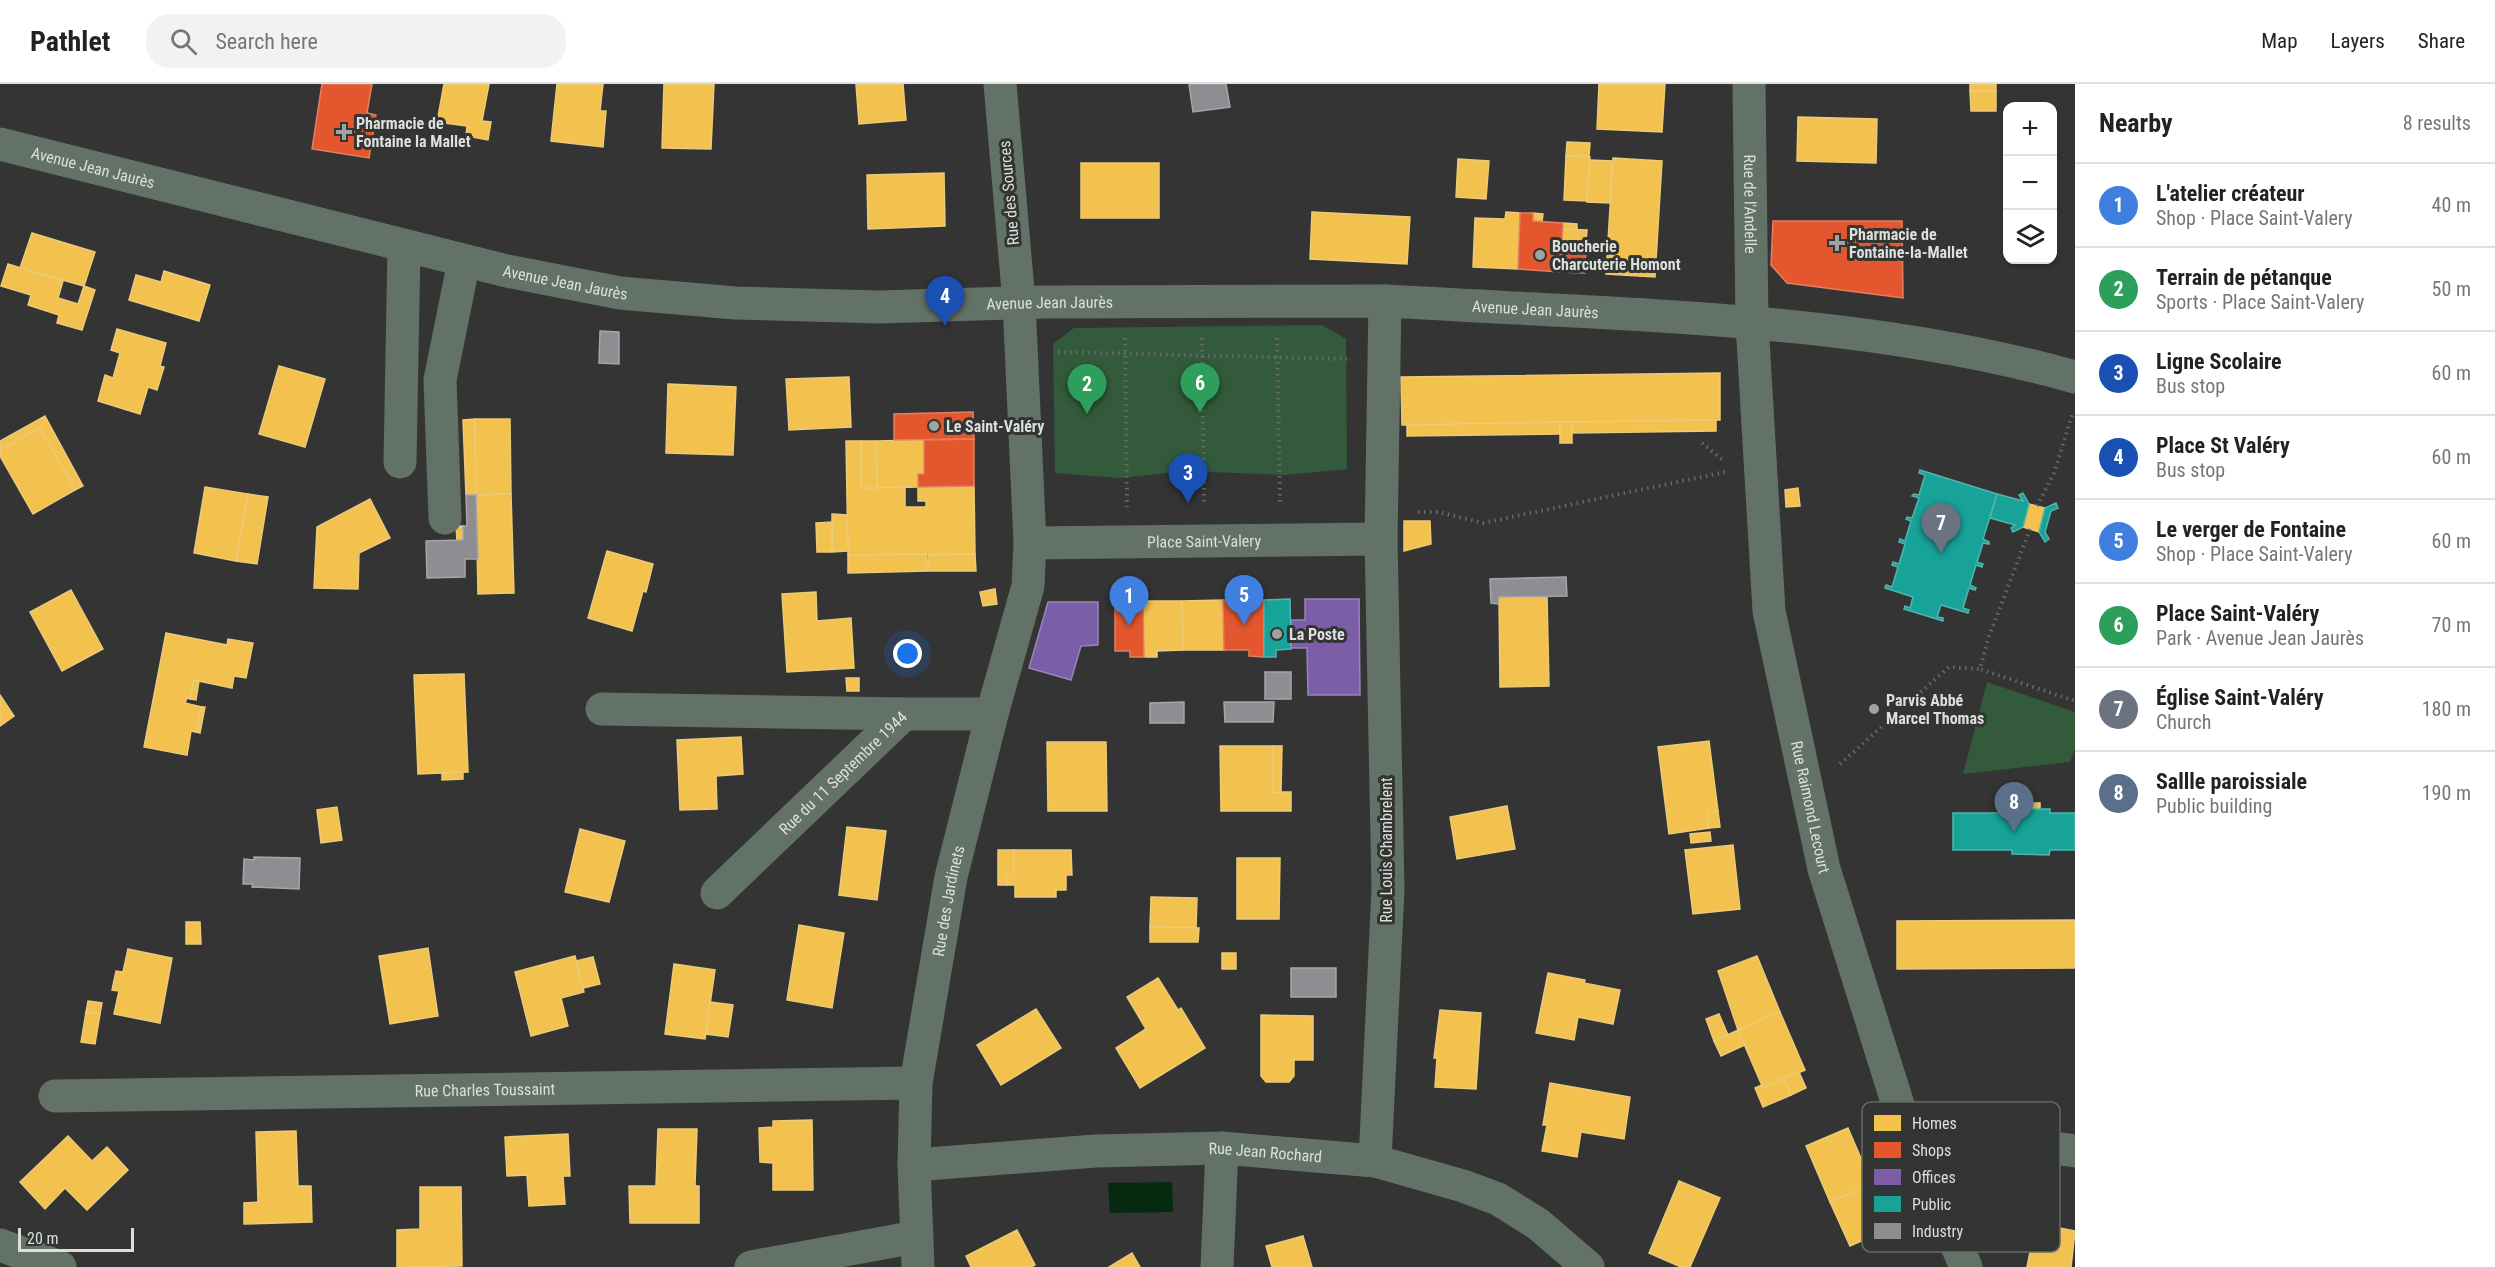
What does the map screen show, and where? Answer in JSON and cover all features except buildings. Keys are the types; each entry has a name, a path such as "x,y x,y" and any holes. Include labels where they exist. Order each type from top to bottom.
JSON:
{"street":[{"name":"Rue des Sources","path":"1000,84 1018,302"},
{"name":"Rue de l'Andelle","path":"1749,84 1752,323"},
{"name":"Avenue Jean Jaurès","path":"0,144 464,261 620,293 735,303 879,307 1018,302 1385,301 1752,323 1875,335 1962,350 2075,376"},
{"path":"400,462 404,246"},
{"path":"445,518 440,380 464,261"},
{"path":"1381,525 1385,301"},
{"path":"1018,302 1030,543"},
{"name":"Rue Raimond Lecourt","path":"1752,323 1747,467 1769,611 1824,869 1897,1102"},
{"name":"Place Saint-Valery","path":"1030,543 1281,540 1381,525"},
{"name":"Rue Louis Chambrelent","path":"1375,1161 1388,889 1381,525"},
{"name":"Rue des Jardinets","path":"917,1252 914,1165 916,1083 951,877 992,714 1028,586 1030,543"},
{"path":"602,709 904,714"},
{"name":"Rue du 11 Septembre 1944","path":"717,893 904,714 992,714"},
{"name":"Rue Charles Toussaint","path":"55,1096 916,1083"},
{"path":"1217,1267 1222,1148"},
{"name":"Rue Jean Rochard","path":"914,1165 1096,1151 1222,1148 1375,1161 1463,1186 1498,1200 1538,1224 1588,1267"},
{"path":"2060,1149 2075,1151"},
{"path":"0,1245 60,1267"},
{"path":"751,1267 917,1252"},
{"name":"Rue Raimond Lecourt","path":"1959,1252 1966,1267"}],"path":[{"path":"1124,301 1128,542"},
{"path":"1201,301 1204,541"},
{"path":"1276,301 1281,540"},
{"path":"1021,351 1384,360"},
{"path":"2037,506 2054,473 2069,424"},
{"path":"1702,443 1747,467"},
{"path":"1381,525 1438,513 1483,523 1747,467"},
{"path":"1980,669 1988,639 2030,529"},
{"path":"1805,781 1828,775 1949,667 1980,669 2075,701"}],"shaded area":[{"path":"1322,325 1346,339 1347,469 1285,475 1186,471 1120,478 1055,473 1053,344 1074,328"},
{"path":"1987,682 2075,712 2075,749 2070,762 1963,774"},
{"path":"1172,1182 1173,1212 1110,1213 1108,1183"}],"place":[{"name":"Pharmacie de Fontaine la Mallet","path":"344,132"},
{"name":"Pharmacie de Fontaine-la-Mallet","path":"1837,243"},
{"name":"Boucherie Charcuterie Homont","path":"1540,255"},
{"name":"Place St Valéry","path":"945,326"},
{"name":"Place Saint-Valéry","path":"1200,413"},
{"name":"Terrain de pétanque","path":"1087,414"},
{"name":"Le Saint-Valéry","path":"934,426"},
{"name":"Ligne Scolaire","path":"1188,503"},
{"name":"Église Saint-Valéry","path":"1941,553"},
{"name":"Le verger de Fontaine","path":"1244,625"},
{"name":"L'atelier créateur","path":"1129,626"},
{"name":"La Poste","path":"1277,634"},
{"name":"Parvis Abbé Marcel Thomas","path":"1874,709"},
{"name":"Sallle paroissiale","path":"2014,832"}]}
